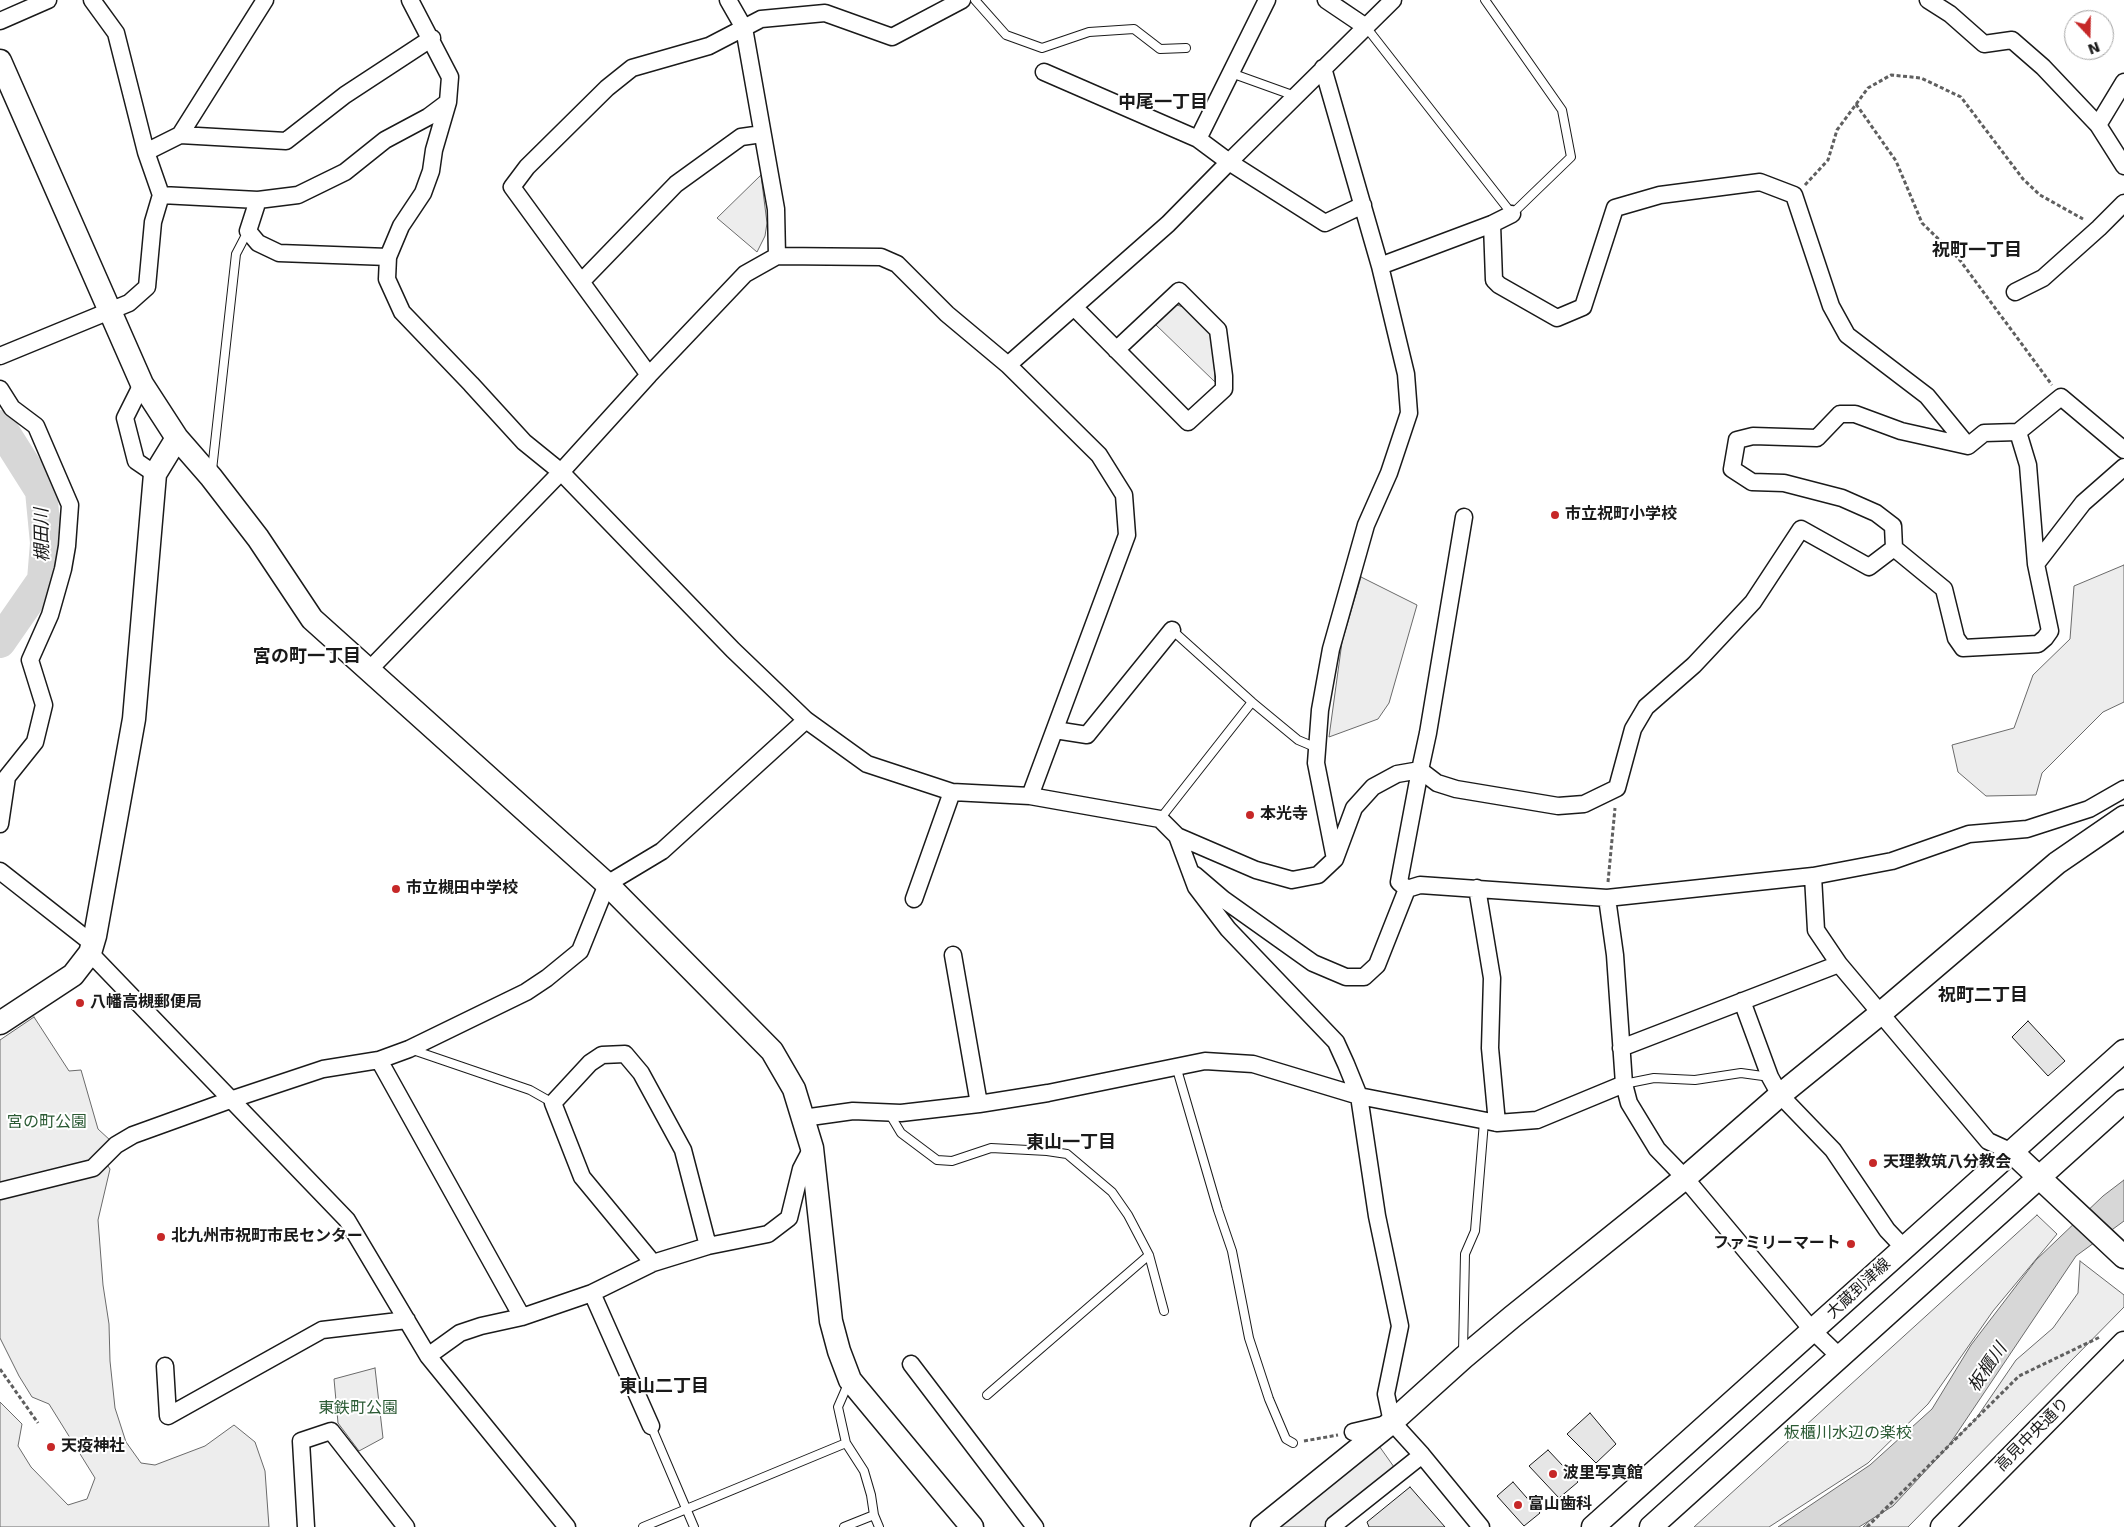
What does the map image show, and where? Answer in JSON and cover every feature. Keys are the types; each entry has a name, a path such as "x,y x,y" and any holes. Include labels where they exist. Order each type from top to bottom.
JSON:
{"street":[{"path":"0,22 48,0"},
{"path":"0,356 110,312 129,303 148,287 153,222 161,196 146,152 116,33 92,0"},
{"path":"180,135 265,0"},
{"path":"728,0 744,28 776,209 777,256"},
{"path":"649,375 512,187 527,167 607,88 632,68 709,46 761,19 825,13 892,37 962,0"},
{"path":"1198,139 1267,0"},
{"path":"1326,0 1366,27"},
{"path":"1008,365 1168,224 1393,0"},
{"path":"1928,0 1950,14 1984,44 2012,40 2043,67 2098,125 2124,166"},
{"path":"412,1 450,77 448,102 434,150 431,171 423,193 402,226 388,257 387,279 402,312 524,442 561,472 727,644 806,720 867,764 952,792 1030,796 1160,819 1177,836 1256,870 1292,880 1318,875 1335,859 1354,808 1373,787 1397,774 1420,770 1437,783 1456,789 1558,806 1584,804 1617,788 1633,729 1646,707 1694,665 1753,602 1801,529 1869,567 1894,548"},
{"path":"146,152 180,135 286,140 345,95 432,38"},
{"path":"0,61 142,384 177,438 211,477 258,538 312,619 608,884 772,1051 794,1089 812,1148 831,1321 839,1351 850,1380 972,1527"},
{"path":"1323,68 1380,266 1406,374 1409,413 1389,473 1366,525 1334,639 1320,710 1316,763 1335,859"},
{"path":"1044,72 1198,139 1229,162 1325,223 1363,205"},
{"path":"2098,125 2124,82"},
{"path":"161,196 258,200 298,195 345,172 386,140 428,117 448,102"},
{"path":"582,281 676,184 741,137 762,134"},
{"path":"1492,224 1494,280 1499,285 1557,318 1583,307 1615,208 1660,195 1760,182 1794,195 1831,306 1847,335 1927,396 1968,446"},
{"path":"258,200 248,231 258,243 280,253 388,257"},
{"path":"2015,292 2043,278 2124,203"},
{"path":"1380,266 1492,224 1512,214"},
{"path":"369,670 561,472 649,375 745,274 777,256 881,257 897,264 947,314 1008,365 1099,455 1124,495 1127,535 1030,796"},
{"path":"1074,307 1116,350 1188,422 1224,389 1218,330 1179,291 1116,350"},
{"path":"142,384 126,418 136,461 155,474"},
{"path":"0,389 12,408 36,426 70,505 63,569 50,616 30,660 44,705 35,742 7,777 0,824"},
{"path":"1968,446 1984,433 2018,432 2061,397 2124,450"},
{"path":"1968,446 1901,431 1855,414 1840,414 1817,438 1754,436 1738,440 1732,469 1752,482 1784,482 1842,498 1876,513 1893,526 1894,548 1944,590 1956,638 1963,648 2038,644 2046,638 2050,631 2036,564 2028,465 2018,432"},
{"path":"1,1021 73,975 91,949 134,719 155,474 177,438"},
{"path":"2036,564 2083,503 2124,467"},
{"path":"1407,889 1399,882 1428,733 1464,517"},
{"path":"1055,730 1087,735 1172,630"},
{"path":"0,1191 93,1168 116,1144 133,1135 230,1100 323,1069 379,1060 409,1049 526,992 547,978 580,951 608,884 662,851 806,720"},
{"path":"1407,889 1420,885 1606,898 1813,876 1892,861 1969,834 2027,829 2090,809 2124,790"},
{"path":"914,899 952,792"},
{"path":"1262,1527 1392,1422 1463,1358 1685,1178 1775,1086 1881,1013 2057,863 2124,817"},
{"path":"1177,836 1196,887 1228,930 1336,1042 1359,1096 1378,1216 1400,1326 1386,1394 1392,1422 1422,1455 1481,1527"},
{"path":"1190,870 1223,899 1313,963 1346,977 1364,978 1377,965 1407,889"},
{"path":"0,871 91,949 230,1100 347,1220 428,1356 567,1527"},
{"path":"1813,876 1816,930 1839,964 1988,1141 2012,1152 2117,1250"},
{"path":"1476,888 1492,978 1490,1122"},
{"path":"1606,898 1615,955 1624,1084 1629,1103 1657,1148 1685,1178 1813,1331 1840,1357"},
{"path":"953,955 979,1104"},
{"path":"1621,1048 1839,964"},
{"path":"1742,1001 1775,1086 1833,1150 1887,1230 1904,1248"},
{"name":"大蔵到津線","path":"1592,1527 2124,1051"},
{"path":"653,1264 582,1177 553,1103 590,1063 602,1054 624,1054 641,1073 683,1150 708,1246"},
{"path":"379,1060 522,1317"},
{"path":"803,1118 853,1112 902,1113 979,1104 1048,1093 1205,1061 1253,1064 1359,1096 1490,1122 1538,1120 1624,1084"},
{"path":"1651,1527 2124,1101"},
{"path":"428,1356 460,1333 522,1317 592,1293 653,1264 708,1246 768,1234 789,1218 801,1169 812,1148"},
{"path":"592,1293 651,1426"},
{"path":"165,1366 168,1416 322,1330 407,1320"},
{"name":"高見中央通り","path":"1942,1527 2116,1338"},
{"path":"911,1364 1035,1527"},
{"path":"1353,1432 1392,1422"},
{"path":"306,1527 301,1441 331,1431 406,1527"},
{"path":"1336,1527 1334,1525 1422,1455"}],"lane":[{"path":"975,0 1006,35 1042,48 1089,32 1134,29 1160,49 1186,48"},
{"path":"1366,27 1512,214 1571,157 1562,110 1485,0"},
{"path":"1231,72 1296,96"},
{"path":"211,477 236,254 248,231"},
{"path":"1172,630 1252,702 1298,740 1317,748"},
{"path":"1160,819 1252,702"},
{"path":"409,1049 530,1090 553,1103"},
{"path":"1176,1066 1218,1210 1232,1251 1249,1338 1269,1398 1286,1439 1293,1443"},
{"path":"1624,1084 1654,1078 1695,1080 1741,1073 1775,1086"},
{"path":"888,1113 901,1133 938,1160 952,1161 991,1148 1067,1154 1112,1192 1128,1215 1149,1255 1164,1310"},
{"path":"1463,1358 1465,1254 1475,1231 1490,1122"},
{"path":"987,1395 1149,1255"},
{"path":"850,1380 838,1407 846,1443 864,1471 871,1494 874,1515 880,1527"},
{"path":"651,1426 694,1527"},
{"path":"643,1527 846,1443"},
{"path":"844,1527 874,1515"}],"path":[{"path":"1794,195 1828,160 1837,130 1868,88 1891,75 1921,78 1961,97 2023,179 2040,195 2099,228"},
{"path":"1856,104 1896,161 1922,223 1959,259 2061,397"},
{"path":"1606,898 1617,788"},
{"path":"1867,1527 2019,1376 2116,1338"},
{"path":"0,1369 38,1423"},
{"path":"1293,1443 1353,1432"}],"shaded area":[{"path":"761,175 767,223 765,236 757,252 717,218"},
{"path":"1177,305 1183,307 1213,336 1215,382 1155,324"},
{"path":"2124,565 2124,702 2103,712 2042,773 2036,795 1986,796 1958,772 1952,745 2014,728 2033,675 2070,639 2074,586"},
{"path":"1361,577 1417,605 1389,703 1378,719 1329,737 1342,642"},
{"path":"34,1017 69,1071 81,1070 98,1129 111,1141 99,1153 110,1169 98,1220 103,1285 109,1324 110,1361 115,1408 126,1442 141,1463 155,1465 205,1446 234,1425 255,1442 265,1471 269,1527 0,1527 0,1402 22,1424 18,1446 31,1467 68,1505 87,1499 95,1478 49,1404 32,1397 0,1338 0,1040"},
{"name":"板櫃川水辺の楽校","path":"2037,1215 2057,1234 1993,1311 1928,1404 1868,1463 1769,1527 1694,1527"},
{"name":"板櫃川水辺の楽校","path":"2080,1261 2124,1295 2124,1307 1908,1527 1863,1527 1975,1420 2016,1360 2053,1328 2078,1293"},
{"name":"東鉄町公園","path":"375,1368 383,1438 359,1451 338,1423 334,1379"},
{"path":"1377,1443 1394,1467 1325,1522 1329,1527 1277,1527"}],"water":[{"name":"板櫃川","path":"2124,1180 2124,1221 2076,1256 1947,1448 1893,1506 1859,1527 1778,1527 1870,1465 1932,1409 1971,1345 2036,1260 2103,1196"}],"building":[{"path":"2028,1021 2065,1061 2048,1076 2012,1037"},
{"path":"1590,1413 1616,1444 1596,1463 1567,1434"},
{"name":"波里写真館","path":"1548,1450 1578,1482 1559,1498 1529,1466"},
{"name":"富山歯科","path":"1513,1482 1540,1513 1524,1526 1497,1496"},
{"path":"1410,1487 1445,1527 1369,1527 1367,1522"}],"waterway":[{"name":"槻田川","path":"0,426 41,491 46,543 43,580 0,642"}],"place":[{"name":"市立祝町小学校","path":"1555,515"},
{"name":"本光寺","path":"1250,815"},
{"name":"市立槻田中学校","path":"396,889"},
{"name":"八幡高槻郵便局","path":"80,1003"},
{"name":"天理教筑八分教会","path":"1873,1163"},
{"name":"北九州市祝町市民センター","path":"161,1237"},
{"name":"ファミリーマート","path":"1851,1244"},
{"name":"天疫神社","path":"51,1447"},
{"name":"波里写真館","path":"1553,1474"},
{"name":"富山歯科","path":"1518,1505"}],"district":[{"name":"中尾一丁目","path":"1163,103"},
{"name":"祝町一丁目","path":"1977,251"},
{"name":"宮の町一丁目","path":"307,657"},
{"name":"祝町二丁目","path":"1983,996"},
{"name":"東山一丁目","path":"1071,1143"},
{"name":"東山二丁目","path":"664,1387"}],"park label":[{"name":"宮の町公園","path":"47,1123"}]}
